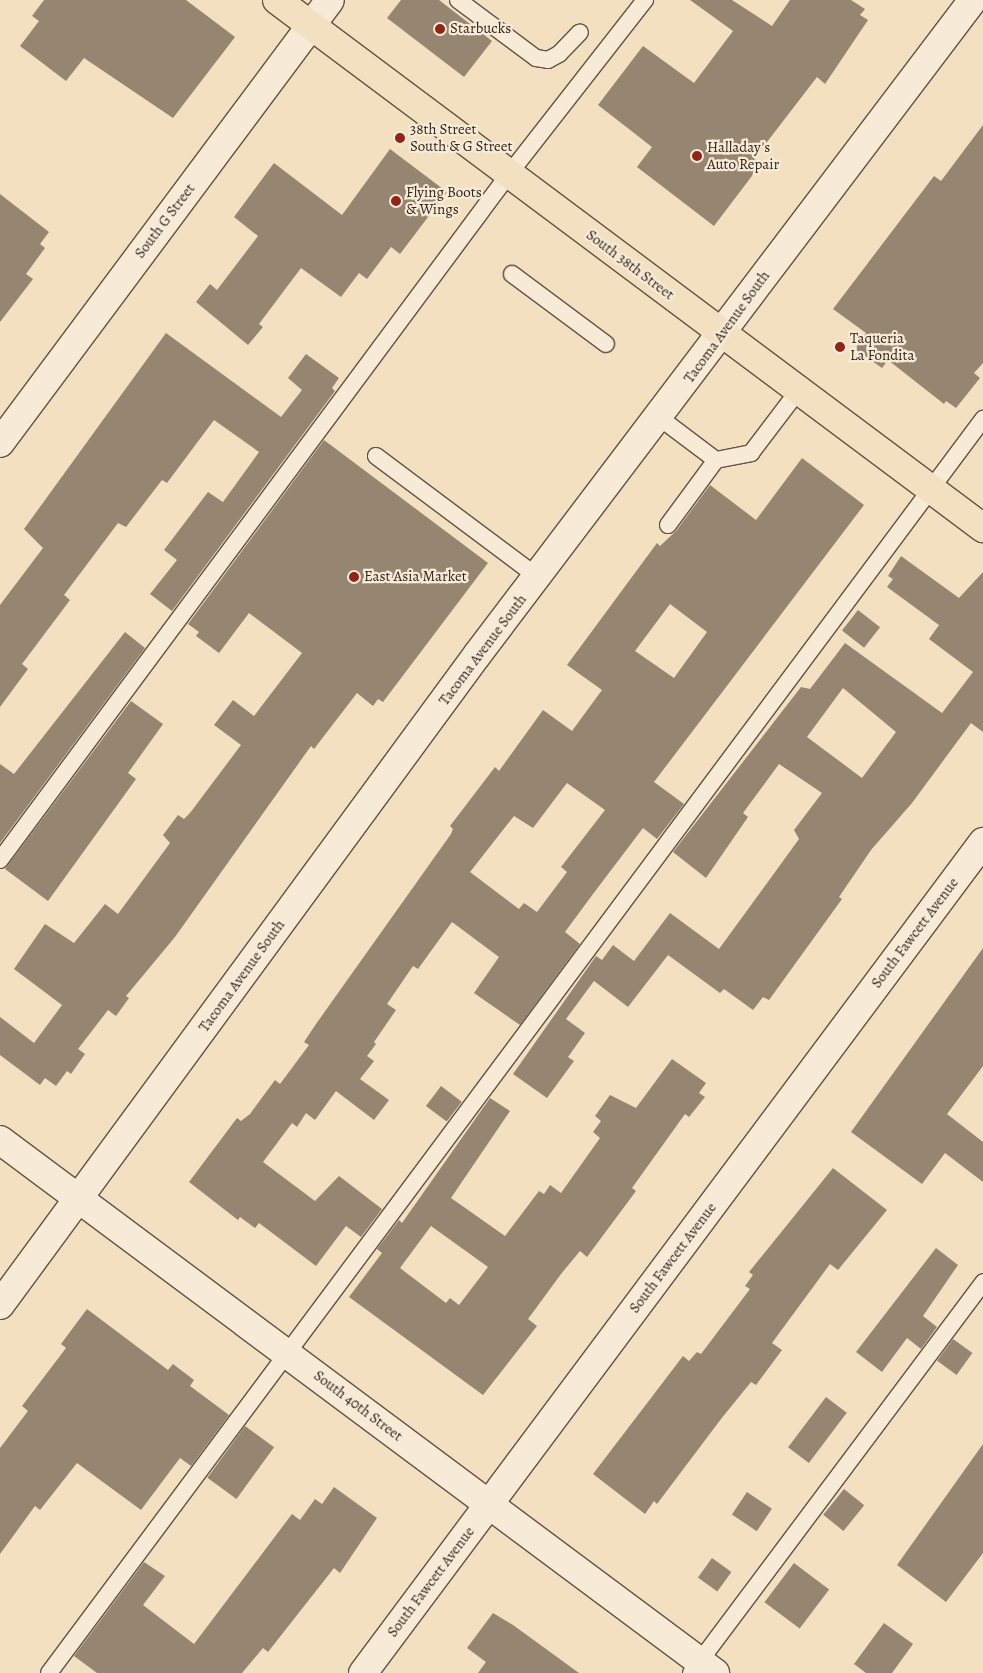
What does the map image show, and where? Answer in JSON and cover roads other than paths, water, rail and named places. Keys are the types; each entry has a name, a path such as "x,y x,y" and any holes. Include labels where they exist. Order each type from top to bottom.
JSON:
{"main road":[{"name":"South 38th Street","path":"278,0 983,528"}],"street":[{"name":"South G Street","path":"0,443 330,0"},
{"name":"Tacoma Avenue South","path":"0,1306 403,754 660,418 973,0"},
{"name":"South Fawcett Avenue","path":"363,1673 983,842"},
{"name":"South 40th Street","path":"0,1140 489,1505 702,1669"}],"lane":[{"path":"458,0 536,58 548,60 559,54 580,32"},
{"path":"0,860 509,174 645,0"},
{"path":"512,274 606,344"},
{"path":"668,524 716,460 752,453 798,391"},
{"path":"660,418 716,460"},
{"path":"49,1673 983,420"},
{"path":"376,456 538,577"},
{"path":"702,1669 983,1282"}],"place":[{"name":"Starbucks","path":"440,29"},
{"name":"38th Street South & G Street","path":"400,138"},
{"name":"Halladay's Auto Repair","path":"697,156"},
{"name":"Flying Boots & Wings","path":"396,201"},
{"name":"Taqueria La Fondita","path":"840,347"},
{"name":"East Asia Market","path":"354,577"}]}
